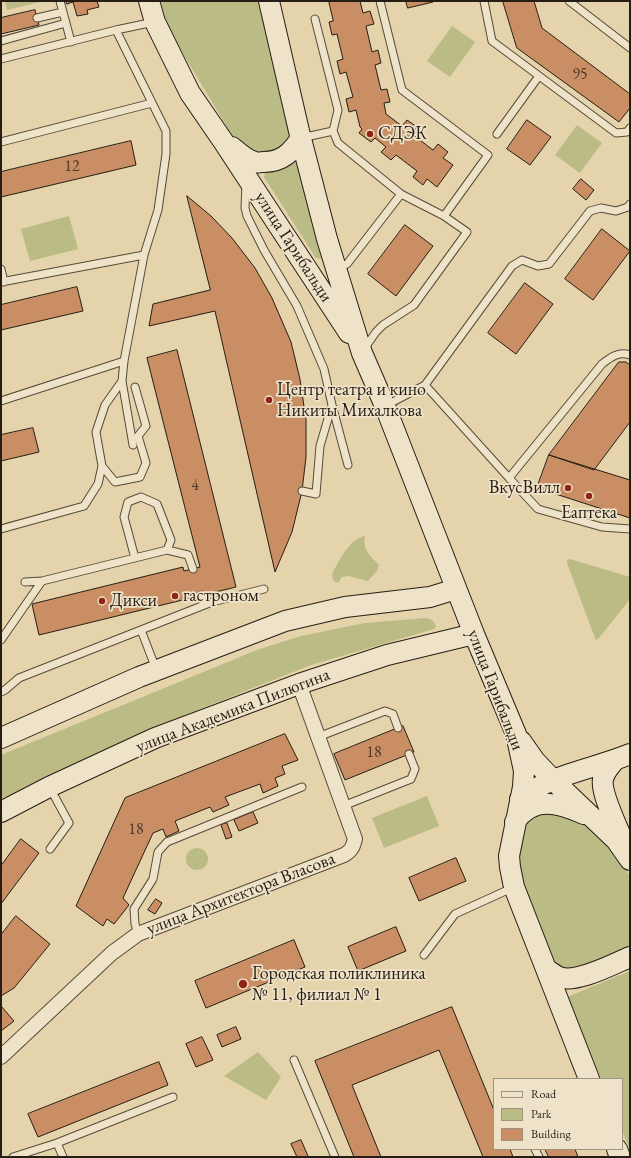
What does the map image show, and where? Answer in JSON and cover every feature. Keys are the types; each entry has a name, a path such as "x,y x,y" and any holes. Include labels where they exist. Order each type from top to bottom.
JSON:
{"street":[{"name":"улица Гарибальди","path":"149,1 155,22 190,93 247,176 362,353"},
{"name":"улица Гарибальди","path":"269,1 301,138 327,239 362,353 385,406 474,634 516,734 524,771 523,787 509,856 514,887 590,1078"},
{"name":"улица Гарибальди","path":"223,140 244,157 255,162 271,162 284,158 294,149 301,138"},
{"path":"1,738 157,669 285,621 346,608 430,597 456,589"},
{"name":"улица Академика Пилюгина","path":"1,812 49,787 155,738 299,684 387,655 474,634"},
{"name":"улица Архитектора Власова","path":"1,1057 112,953 138,934 344,855 354,846 354,839 343,806 299,684"},
{"path":"516,734 535,761 616,840 630,859"},
{"path":"520,799 529,792 553,780 623,757"},
{"path":"623,757 608,767 603,785 605,794 630,859"},
{"path":"515,822 529,807 549,804 574,810 592,818"},
{"path":"546,969 559,977 571,979 583,976 630,957"}],"lane":[{"path":"60,1 71,42"},
{"path":"380,1 402,90 488,155 444,216"},
{"path":"484,1 492,41 616,133 627,132 630,128"},
{"path":"569,1 630,48"},
{"path":"37,18 63,12"},
{"path":"315,19 338,110 333,130 338,143 401,194 444,216 467,232 414,305 383,325 376,332 362,353"},
{"path":"1,59 116,30 155,22"},
{"path":"1,41 66,23"},
{"path":"116,30 166,131 166,154 158,210 144,255 124,361 122,381 133,445"},
{"path":"497,134 539,76"},
{"path":"1,142 152,103"},
{"path":"301,138 333,130"},
{"path":"247,176 245,208 247,216 264,250 296,306 324,369 348,465"},
{"path":"336,267 347,264 401,194"},
{"path":"385,406 425,385 512,266 522,260 538,266 549,264 590,211 601,208 616,211 628,207 630,204"},
{"path":"1,269 2,282 144,255"},
{"path":"510,478 602,364 612,356 621,353 630,356"},
{"path":"1,400 124,361"},
{"path":"1,529 84,506 98,484 102,466 96,432 105,405 122,381"},
{"path":"425,385 538,510 602,527 630,529"},
{"path":"102,466 115,482 140,477 146,463 138,436 146,426 135,387"},
{"path":"302,491 316,494 320,446 332,405"},
{"path":"135,558 124,517 128,502 141,497 157,504 171,540 167,550"},
{"path":"25,582 42,581 167,550 188,555 192,569"},
{"path":"1,640 42,581"},
{"path":"1,692 19,678 205,604 264,589"},
{"path":"201,595 205,604"},
{"path":"140,630 157,669"},
{"path":"318,737 384,711 392,714 398,728"},
{"path":"343,806 411,779 415,770 409,754"},
{"path":"49,787 69,823 50,849"},
{"path":"138,934 135,924 134,909 153,879 158,852 168,842 302,787"},
{"path":"424,954 455,914 514,887"},
{"path":"294,1060 335,1157"},
{"path":"13,1157 57,1143 173,1097"},
{"path":"57,1143 63,1157"}],"green space":[{"path":"5,1 44,1 7,10"},
{"path":"161,1 262,1 296,132 282,152 257,157 235,140 168,29"},
{"path":"452,26 475,42 450,77 427,61"},
{"path":"577,125 602,143 580,173 555,155"},
{"path":"300,157 330,256 322,259 316,258 264,177 265,173 271,170 285,168"},
{"path":"69,216 78,249 30,261 21,229"},
{"path":"365,536 364,541 366,549 379,565 377,571 368,581 349,576 342,577 338,583 333,580 332,574 345,551 354,541"},
{"path":"570,559 630,577 630,599 596,640 567,563 567,560"},
{"path":"426,618 434,622 436,627 434,629 311,665 170,721 1,799 1,755 257,650 301,636 365,623"},
{"path":"427,796 439,826 384,848 372,818"},
{"path":"544,809 591,826 623,862 630,878 630,949 573,972 555,966 525,895 517,863 524,823"},
{"path":"197,848 205,851 208,859 205,867 197,870 189,867 186,859 189,851"},
{"path":"630,971 630,1150 623,1133 623,1078 601,1078 567,997"},
{"path":"258,1052 281,1077 266,1100 224,1076"}],"building":[{"path":"66,1 97,1 99,7 87,10 88,14 77,16 73,2 67,4"},
{"path":"329,1 360,1 363,13 370,11 374,24 366,26 372,52 378,50 381,63 375,65 381,90 387,89 390,102 384,103 386,114 402,126 407,120 417,127 412,134 433,150 438,144 448,152 443,158 453,165 437,187 427,179 423,185 413,177 417,171 396,155 391,160 381,152 386,147 375,138 371,142 359,133 362,129 360,127 356,110 349,112 346,99 353,97 346,72 340,74 337,61 343,59 337,34 332,35 329,22 333,21"},
{"path":"406,1 433,1 433,2 408,8"},
{"path":"503,1 534,1 542,28 630,94 630,108 619,122 517,48"},
{"path":"35,10 39,25 1,34 1,18"},
{"path":"527,120 551,137 530,165 507,149"},
{"path":"131,141 136,165 1,197 1,172"},
{"path":"581,179 594,190 586,200 573,189"},
{"name":"Центр театра и кино Никиты Михалкова","path":"187,196 211,216 232,238 255,268 272,298 291,342 300,379 306,420 306,457 302,491 292,532 275,572 215,311 149,326 153,304 210,290"},
{"path":"405,225 433,246 396,296 368,274"},
{"path":"602,229 630,251 593,300 565,279"},
{"path":"525,283 553,304 516,354 488,333"},
{"path":"77,287 83,311 1,330 1,305"},
{"path":"177,350 236,587 39,635 32,604 183,567 184,571 200,567 147,358"},
{"path":"619,362 626,362 630,365 630,422 594,470 549,455"},
{"path":"33,428 39,452 1,461 1,435"},
{"path":"549,455 630,480 630,518 537,488"},
{"path":"403,726 414,752 345,780 334,754"},
{"path":"285,734 298,760 282,766 285,774 275,778 278,786 263,793 260,784 225,797 229,805 213,812 210,807 175,821 179,831 166,837 163,829 153,833 123,898 129,905 114,924 107,919 103,926 76,906 125,798"},
{"path":"253,812 258,823 239,831 234,820"},
{"path":"227,823 232,837 226,839 221,825"},
{"path":"21,839 39,853 1,904 1,866"},
{"path":"456,858 466,881 419,901 409,878"},
{"path":"156,899 162,903 155,914 148,910"},
{"path":"16,916 50,944 14,988 1,996 1,935"},
{"path":"396,927 406,951 358,971 348,947"},
{"path":"294,940 305,967 206,1008 195,981"},
{"path":"1,1006 14,1021 1,1031"},
{"path":"452,1007 493,1108 493,1150 510,1150 513,1157 483,1157 439,1050 352,1085 381,1157 354,1157 315,1061"},
{"path":"236,1027 241,1039 222,1047 217,1035"},
{"path":"202,1037 213,1060 196,1067 186,1044"},
{"path":"159,1062 168,1085 38,1137 28,1114"},
{"path":"301,1140 308,1156 306,1157 297,1157 291,1144"},
{"path":"546,1150 575,1150 578,1157 549,1157"}],"place":[{"name":"СДЭК","path":"370,134"},
{"name":"Центр театра и кино Никиты Михалкова","path":"269,400"},
{"name":"ВкусВилл","path":"568,488"},
{"name":"Еаптека","path":"589,496"},
{"name":"гастроном","path":"175,596"},
{"name":"Дикси","path":"102,601"},
{"name":"Городская поликлиника № 11, филиал № 1","path":"243,984"}]}
